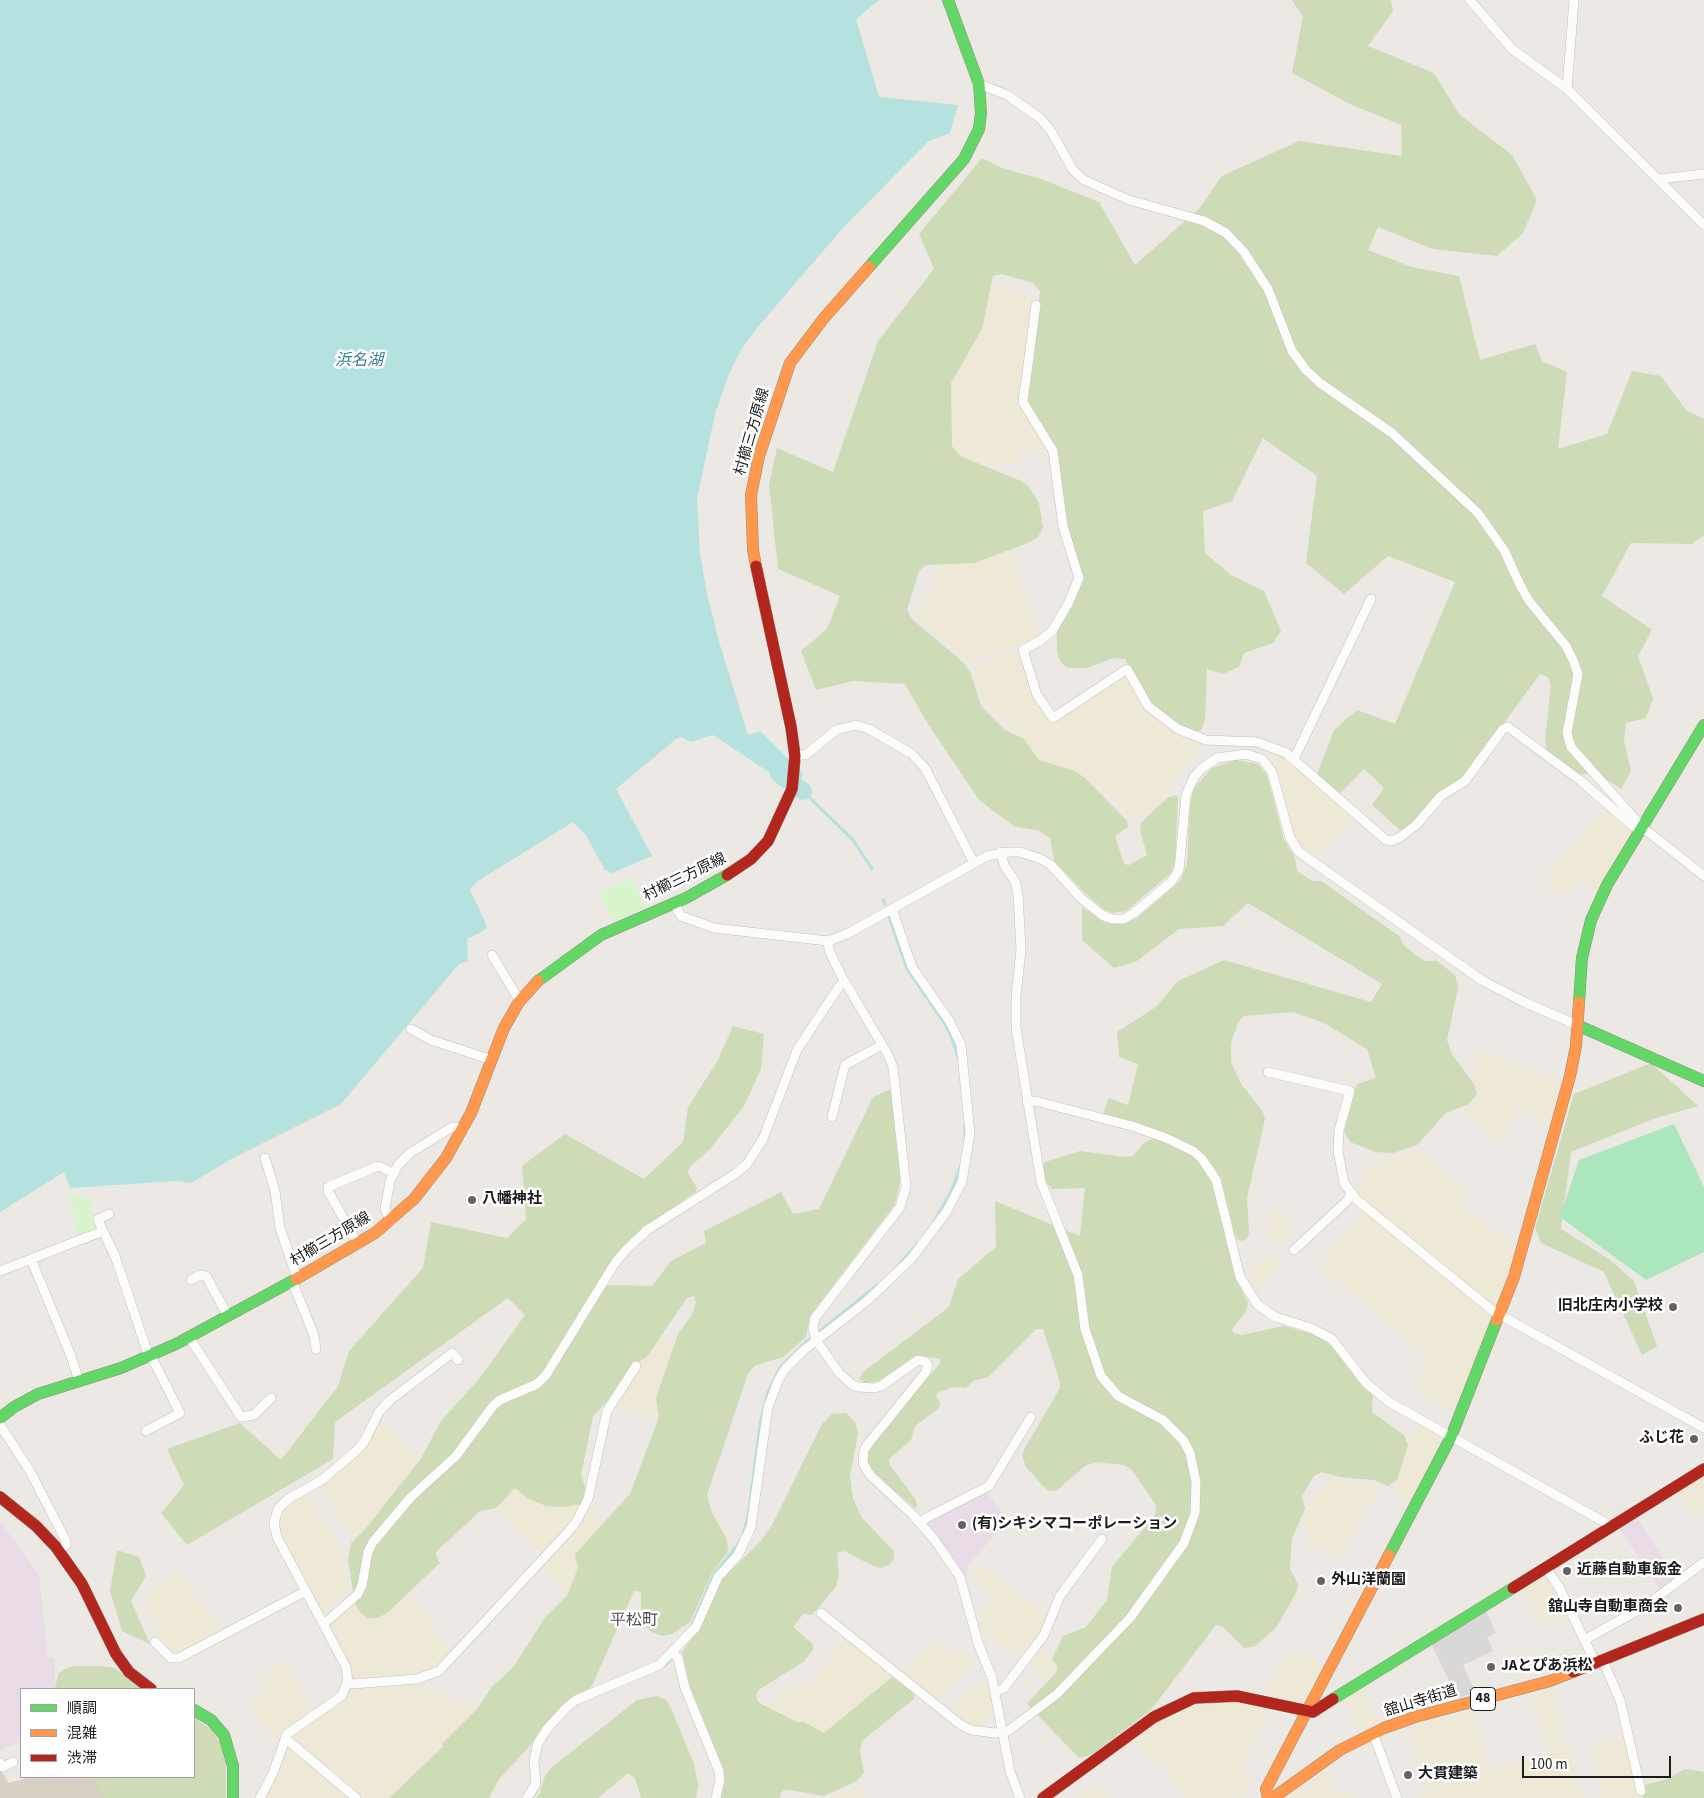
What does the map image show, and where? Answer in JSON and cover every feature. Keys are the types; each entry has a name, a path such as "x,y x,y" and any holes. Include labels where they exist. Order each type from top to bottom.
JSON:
{"street":[{"name":"村櫛三方原線","path":"0,1418 26,1400 150,1357 295,1280 358,1244 391,1221 414,1199 437,1172 464,1128 504,1028 521,1000 544,975 581,947 622,925 674,903 716,882 751,859 775,830 793,784 795,756 791,727 753,550 751,495 759,456 790,363 798,351 824,318 964,159 979,129 981,113 979,84 948,0"},
{"path":"1470,0 1512,49 1568,89 1704,225"},
{"path":"1568,89 1574,0"},
{"path":"979,84 1007,94 1040,118 1051,131 1073,170 1094,186 1130,200 1204,221 1232,239 1261,274 1292,351 1306,370 1320,383 1392,432 1453,491 1467,500 1504,550 1521,587 1566,646 1573,660 1578,674 1567,733 1571,747 1642,827 1704,876"},
{"path":"1659,179 1704,174"},
{"path":"1036,305 1023,402 1053,450 1065,538 1079,578 1068,604 1052,630 1041,640 1023,650 1037,695 1052,718 1127,669 1148,706 1187,734 1206,740 1247,740 1267,744 1294,759 1386,840 1395,841 1416,824 1441,796 1465,781 1503,729 1508,727 1581,781 1634,827 1642,827"},
{"path":"1294,759 1371,598"},
{"path":"795,756 807,754 836,730 856,725 869,729 912,754 926,768 974,863"},
{"path":"1268,1798 1265,1792 1266,1789 1451,1437 1514,1277 1570,1076 1574,1056 1582,958 1591,920 1607,885 1704,725"},
{"path":"1262,760 1267,744"},
{"path":"674,903 681,916 714,928 828,941 847,934 974,863 1001,852 1020,852 1041,859 1051,865 1081,898 1102,915 1112,919 1124,919 1134,913 1176,877 1181,863 1186,795 1189,785 1201,769 1226,755 1246,754 1262,760 1272,772 1290,838 1299,852 1484,981 1524,1002 1704,1082"},
{"path":"821,1613 961,1725 971,1730 995,1733 1008,1731 1057,1694 1130,1618 1184,1543 1193,1521 1197,1498 1194,1467 1183,1440 1163,1420 1118,1396 1108,1387 1095,1364 1083,1317 1078,1275 1041,1182 1016,1023 1021,950 1018,894 1015,881 1004,865 1001,852"},
{"path":"527,1798 536,1784 534,1760 538,1744 547,1729 566,1708 576,1700 651,1669 673,1653 683,1638 696,1627 718,1577 738,1555 748,1537 753,1518 766,1420 772,1394 786,1370 816,1340 883,1287 924,1243 955,1196 964,1174 969,1150 970,1117 961,1046 950,1022 912,967 892,909"},
{"path":"828,941 829,950 845,982 882,1045 894,1075 906,1177 905,1192 894,1215 814,1318 813,1327 816,1340 844,1379 858,1387 874,1388 881,1386 918,1360 926,1362 928,1365 926,1372 868,1444 862,1456 870,1475 920,1523 944,1552 960,1578 996,1692 1012,1781 1020,1798"},
{"path":"492,955 521,1000"},
{"path":"324,1624 358,1594 362,1585 368,1552 373,1542 416,1492 456,1456 493,1406 500,1400 537,1384 546,1376 615,1263 625,1251 647,1230 735,1174 747,1164 763,1139 797,1050 840,984 845,982"},
{"path":"411,1030 436,1042 492,1060"},
{"path":"832,1117 845,1065 882,1045"},
{"path":"1268,1072 1350,1091 1337,1141 1341,1173 1351,1194 1499,1315 1704,1428"},
{"path":"1027,1102 1035,1101 1132,1126 1166,1138 1193,1151 1210,1169 1216,1180 1240,1277 1257,1304 1275,1317 1311,1328 1332,1339 1377,1393 1451,1437 1606,1523 1609,1528"},
{"path":"391,1221 385,1209 394,1173 404,1158 452,1127 464,1128"},
{"path":"265,1158 275,1191 280,1228 295,1280 314,1334 316,1349"},
{"path":"358,1244 328,1191 328,1187 378,1166 394,1173"},
{"path":"1294,1250 1347,1202 1351,1194"},
{"path":"109,1214 98,1219 113,1251 150,1357 180,1413 146,1431"},
{"path":"0,1271 103,1231"},
{"path":"31,1259 71,1356 79,1381"},
{"path":"191,1280 200,1275 206,1276 228,1316"},
{"path":"189,1337 241,1417 254,1415 271,1398"},
{"path":"260,1798 273,1773 285,1738 292,1728 342,1695 347,1682 346,1667 275,1530 275,1516 278,1509 288,1499 322,1480 356,1451 367,1437 379,1412 389,1401 452,1353 458,1360"},
{"path":"347,1682 354,1684 417,1679 439,1671 561,1539 576,1522 586,1505 607,1411 636,1366"},
{"path":"920,1523 926,1518 988,1486 1031,1417"},
{"path":"0,1425 30,1471 66,1541 66,1545 59,1551"},
{"path":"1043,1798 1148,1721 1180,1703 1194,1698 1222,1696 1251,1699 1312,1712 1704,1469"},
{"path":"0,1498 36,1526 59,1551 82,1584 116,1654 129,1672 150,1688"},
{"path":"996,1692 1004,1688 1044,1635 1060,1596 1102,1539"},
{"path":"1584,1640 1641,1609 1704,1562"},
{"path":"1546,1568 1559,1587 1584,1640 1599,1663 1620,1704 1641,1791"},
{"path":"155,1642 171,1658 179,1658 306,1591"},
{"name":"舘山寺街道","path":"1273,1798 1340,1750 1373,1733 1416,1717 1527,1688 1599,1663 1704,1619"},
{"path":"673,1653 678,1658 687,1693 719,1771 720,1780 716,1798"},
{"path":"195,1711 211,1720 224,1736 233,1766 233,1798"},
{"path":"1373,1733 1397,1798"},
{"path":"285,1738 356,1798"},
{"path":"0,1763 2,1767 14,1762"}],"shaded area":[{"path":"991,285 1034,297 1019,403 1049,451 1018,451 1018,464 981,465 955,452 951,440 951,383 982,329"},
{"path":"1007,551 1042,635 1029,642 973,662 969,661 914,616 928,598 940,564 975,563"},
{"path":"1020,651 1034,697 1052,723 1123,675 1126,676 1140,702 1151,714 1176,732 1204,745 1178,775 1163,797 1136,821 1133,821 1112,797 1081,774 1039,760 1024,739 985,703 974,669 975,666"},
{"path":"1275,753 1284,756 1353,816 1315,856 1300,845 1295,836 1274,757"},
{"path":"1606,808 1632,833 1596,894 1578,880 1564,897 1545,881"},
{"path":"1483,1049 1563,1083 1551,1124 1520,1109 1506,1129 1512,1135 1505,1145 1465,1114 1481,1094 1470,1079"},
{"path":"1418,1150 1467,1192 1459,1201 1516,1250 1497,1306 1494,1306 1357,1194 1356,1191 1369,1167"},
{"path":"1278,1207 1291,1220 1283,1228 1289,1234 1276,1246 1265,1227 1274,1218 1270,1214"},
{"path":"1364,1212 1491,1315 1492,1319 1455,1412 1409,1387 1432,1359 1319,1266"},
{"path":"1272,1250 1284,1263 1256,1289 1248,1272"},
{"path":"662,1335 672,1351 656,1398 660,1417 613,1407"},
{"path":"380,1419 420,1460 367,1527 353,1538 319,1486"},
{"path":"1420,1425 1443,1437 1443,1440 1412,1500 1409,1501 1393,1491 1410,1439"},
{"path":"1704,1475 1704,1510 1693,1516 1677,1492"},
{"path":"1328,1478 1373,1484 1379,1488 1340,1558 1307,1544 1304,1517"},
{"path":"515,1488 529,1499 582,1504 573,1520 542,1555 496,1508"},
{"path":"986,1492 1008,1520 968,1565 966,1577 926,1524 926,1521"},
{"path":"306,1494 330,1530 346,1559 341,1562 348,1584 348,1591 323,1614 278,1529 281,1511"},
{"path":"590,1504 602,1525 575,1554 579,1568 567,1596 543,1565 579,1524"},
{"path":"1636,1517 1677,1580 1661,1591 1619,1528"},
{"path":"0,1521 39,1575 48,1658 55,1658 55,1688 20,1688 20,1742 0,1750"},
{"path":"976,1564 1048,1615 1040,1633 1021,1659 983,1633 980,1617 994,1596 980,1582 975,1571"},
{"path":"176,1573 224,1630 175,1656 159,1637 144,1595"},
{"path":"1546,1574 1556,1589 1568,1615 1544,1628 1522,1589"},
{"path":"409,1592 451,1653 437,1668 417,1675 355,1680 331,1626 355,1604 361,1613 387,1613"},
{"path":"1486,1611 1496,1633 1487,1637 1493,1651 1463,1665 1476,1693 1457,1698 1432,1645"},
{"path":"846,1638 893,1675 824,1733 767,1707 786,1686 796,1688 812,1681"},
{"path":"936,1640 950,1654 960,1644 974,1663 936,1700 902,1673"},
{"path":"1041,1646 1057,1669 1046,1683 1029,1662"},
{"path":"1291,1647 1325,1665 1306,1702 1301,1704 1263,1695"},
{"path":"287,1662 313,1711 290,1726 278,1744 247,1703 265,1693 257,1678"},
{"path":"982,1677 992,1699 994,1711 980,1727 967,1725 951,1712"},
{"path":"421,1682 445,1697 477,1709 442,1743 444,1746 389,1798 362,1798 291,1738 291,1735 301,1727 339,1703 353,1688"},
{"path":"1362,1688 1379,1721 1359,1731 1343,1699"},
{"path":"1553,1688 1564,1749 1571,1747 1584,1798 1415,1798 1455,1782 1454,1780 1423,1791 1409,1727 1474,1710 1488,1768 1548,1753 1531,1695"},
{"path":"1236,1702 1271,1709 1240,1769 1254,1776 1242,1798 1232,1796 1228,1798 1186,1798 1166,1767 1146,1758 1132,1740 1157,1722 1195,1704"},
{"path":"1625,1737 1638,1795 1634,1798 1602,1798 1589,1744"},
{"path":"218,1739 226,1766 226,1798 0,1798 0,1769 9,1783 26,1778 195,1778"},
{"path":"288,1745 347,1795 347,1798 264,1798 284,1749"},
{"path":"1325,1770 1340,1797 1350,1792 1353,1798 1291,1798 1290,1796"},
{"path":"859,1786 862,1788 865,1798 832,1798"},
{"path":"1102,1786 1110,1798 1076,1798 1084,1793"}],"green space":[{"path":"1292,0 1391,0 1393,11 1368,46 1434,73 1459,114 1512,155 1537,200 1523,233 1497,256 1433,249 1378,227 1368,250 1412,267 1459,276 1480,360 1535,344 1542,361 1567,372 1558,449 1607,434 1632,371 1661,376 1686,410 1704,419 1704,535 1692,544 1631,543 1602,596 1652,630 1638,656 1653,699 1646,718 1626,723 1624,741 1631,771 1621,789 1598,774 1578,774 1547,750 1545,740 1551,685 1548,677 1540,674 1466,775 1402,832 1372,805 1384,788 1364,769 1339,794 1317,774 1334,730 1357,710 1395,724 1455,582 1388,556 1344,594 1306,563 1317,476 1263,438 1232,501 1203,511 1205,553 1231,575 1264,591 1281,631 1273,643 1244,653 1239,667 1223,674 1207,669 1205,720 1201,730 1195,732 1188,731 1155,708 1146,698 1125,659 1114,658 1087,668 1067,668 1060,661 1057,652 1057,633 1082,574 1067,526 1056,449 1029,408 1027,399 1040,291 1033,283 1002,274 993,276 982,329 951,383 952,446 960,456 1021,481 1029,487 1039,503 1043,528 1038,537 1030,542 975,563 925,565 919,571 907,610 912,619 964,663 971,674 981,706 1005,730 1024,739 1039,760 1075,771 1085,778 1127,821 1128,827 1115,836 1124,864 1129,865 1147,855 1140,830 1141,823 1167,798 1176,795 1178,798 1175,862 1171,873 1126,911 1113,913 1105,910 1085,893 1054,861 1050,838 1038,830 1015,827 979,800 928,724 905,684 853,681 816,690 801,651 827,629 840,596 778,569 769,485 777,448 833,472 878,341 934,269 919,234 982,158 1002,168 1041,179 1099,202 1135,265 1199,209 1222,176 1299,141 1402,156 1401,125 1350,104 1292,73 1303,17"},
{"path":"1236,760 1258,764 1267,775 1284,840 1295,857 1297,871 1312,881 1321,881 1399,936 1404,946 1424,961 1437,961 1455,975 1458,988 1447,1040 1452,1054 1474,1084 1477,1094 1469,1104 1446,1113 1417,1145 1393,1153 1375,1152 1350,1142 1344,1132 1357,1084 1376,1078 1367,1049 1324,1023 1293,1012 1244,1016 1238,1023 1231,1043 1231,1062 1241,1084 1262,1110 1265,1119 1247,1198 1249,1232 1248,1237 1244,1241 1238,1240 1235,1235 1221,1178 1206,1156 1195,1147 1167,1134 1103,1114 1109,1098 1128,1105 1138,1064 1119,1057 1117,1032 1156,1007 1178,981 1224,960 1371,1002 1382,984 1248,903 1223,926 1179,929 1137,961 1114,968 1082,940 1082,907 1105,923 1125,924 1137,918 1181,880 1187,864 1190,805 1194,788 1212,768"},
{"path":"632,878 645,907 612,922 599,892"},
{"path":"733,1026 764,1034 761,1069 744,1106 710,1149 689,1168 688,1173 697,1188 696,1192 645,1227 597,1285 652,1286 671,1261 706,1243 704,1231 781,1192 793,1214 819,1209 873,1097 891,1089 901,1177 895,1204 810,1316 806,1337 783,1357 754,1366 748,1374 707,1495 712,1513 727,1539 728,1552 712,1573 690,1622 672,1634 663,1636 653,1633 645,1626 641,1616 641,1592 634,1591 592,1686 544,1726 529,1747 499,1779 489,1798 389,1798 444,1746 442,1744 477,1709 491,1688 514,1666 546,1616 567,1596 578,1568 575,1554 630,1494 659,1417 656,1398 678,1334 692,1315 696,1302 694,1296 687,1298 646,1358 633,1364 609,1399 593,1416 581,1475 586,1489 582,1504 564,1507 546,1506 529,1499 515,1488 496,1508 480,1511 435,1553 440,1563 387,1613 377,1618 368,1618 361,1613 355,1604 348,1561 351,1543 367,1527 420,1460 441,1421 479,1379 525,1315 508,1298 335,1422 333,1459 187,1545 161,1513 184,1485 167,1449 240,1423 281,1460 338,1386 349,1351 423,1268 431,1222 507,1238 526,1219 522,1166 565,1134 644,1179 683,1142 688,1107 718,1060"},
{"path":"1651,1063 1698,1106 1656,1118 1571,1152 1561,1229 1609,1259 1634,1281 1657,1346 1642,1355 1604,1272 1541,1243 1535,1228 1574,1094"},
{"path":"1674,1124 1704,1187 1704,1252 1646,1280 1560,1217 1579,1160"},
{"path":"1157,1139 1190,1155 1199,1162 1212,1182 1236,1279 1248,1303 1246,1312 1232,1329 1233,1333 1242,1335 1284,1326 1319,1336 1337,1351 1370,1392 1373,1397 1372,1412 1404,1435 1408,1445 1397,1480 1388,1486 1374,1480 1339,1477 1322,1472 1314,1476 1302,1496 1305,1509 1292,1538 1290,1569 1298,1584 1297,1591 1276,1628 1255,1646 1244,1648 1222,1626 1216,1625 1150,1711 1091,1755 1079,1758 1027,1704 1057,1671 1057,1666 1052,1659 1063,1636 1086,1627 1107,1600 1112,1567 1155,1515 1156,1505 1132,1470 1124,1465 1096,1462 1085,1466 1056,1491 1050,1491 1045,1488 1026,1467 1022,1455 1025,1448 1060,1388 1059,1379 1043,1329 1036,1329 988,1377 973,1381 966,1388 952,1387 938,1393 936,1395 940,1403 939,1408 915,1426 911,1440 889,1459 890,1465 916,1500 917,1506 915,1508 873,1472 867,1462 868,1451 940,1363 940,1359 917,1355 879,1381 866,1383 859,1379 863,1372 949,1307 958,1279 996,1247 995,1201 1080,1236 1085,1188 1052,1189 1045,1181 1043,1166 1045,1162 1080,1151 1125,1157 1133,1156 1143,1144 1149,1140"},
{"path":"68,1196 91,1198 93,1218 97,1227 78,1235"},
{"path":"846,1413 855,1422 858,1433 850,1477 853,1498 862,1518 894,1551 894,1558 889,1565 881,1568 844,1551 837,1553 839,1574 836,1587 812,1615 803,1614 793,1627 813,1644 813,1650 803,1662 760,1689 756,1694 757,1700 761,1704 797,1722 804,1722 824,1733 892,1677 913,1692 915,1698 862,1741 860,1751 864,1773 855,1782 824,1796 784,1790 780,1794 780,1798 720,1798 725,1780 724,1770 690,1686 682,1652 697,1631 722,1579 761,1541 772,1525 822,1424 832,1414"},
{"path":"117,1550 139,1557 146,1576 131,1601 150,1644 122,1631 110,1591"},
{"path":"74,1666 115,1668 140,1688 55,1688 58,1674"},
{"path":"657,1696 666,1700 671,1708 694,1764 698,1785 696,1798 641,1798 635,1778 628,1773 598,1798 536,1798 540,1793 545,1776 551,1768 637,1700"},
{"path":"195,1718 213,1731 222,1747 226,1766 226,1798 103,1798 94,1778 195,1778"},
{"path":"1685,1769 1704,1772 1704,1798 1643,1798 1645,1785 1667,1779"}],"water":[{"name":"浜名湖","path":"0,0 879,0 856,19 879,97 958,105 950,133 929,141 895,175 842,229 757,328 740,351 729,374 715,414 697,499 700,553 707,594 720,645 748,735 760,731 803,774 797,791 713,735 691,742 681,737 676,739 616,789 652,856 612,873 605,870 586,835 573,822 478,881 470,890 487,926 483,931 467,939 468,961 459,964 341,1104 233,1158 191,1183 176,1181 70,1188 64,1172 0,1212"}],"waterway":[{"path":"779,774 803,791"},
{"path":"803,791 853,840 872,869"},
{"path":"883,900 885,904"},
{"path":"889,917 907,969 945,1024 951,1035 958,1058"},
{"path":"965,1124 965,1140"},
{"path":"933,1223 950,1194 960,1168"},
{"path":"895,1269 919,1242"},
{"path":"819,1332 877,1285"},
{"path":"743,1534 748,1517 761,1419 768,1392 781,1366 809,1339"},
{"path":"691,1627 714,1574 740,1542"},
{"path":"664,1666 673,1658"},
{"path":"532,1798 539,1786"}],"traffic: fast":[{"path":"869,267 964,159 979,129 981,113 979,84 948,0"},
{"path":"1579,1002 1582,958 1591,920 1607,885 1704,725"},
{"path":"538,981 601,935 686,898 727,875"},
{"path":"1577,1025 1704,1081"},
{"path":"0,1418 14,1407 38,1394 121,1368 176,1344 296,1279"},
{"path":"1389,1555 1451,1437 1497,1320"},
{"path":"1333,1699 1513,1588"},
{"path":"195,1711 211,1720 224,1735 233,1766 233,1798"}],"traffic: slow":[{"path":"756,566 753,550 751,495 759,456 790,363 824,318 869,267"},
{"path":"296,1279 375,1233 414,1199 446,1158 471,1113 504,1028 519,1002 538,981"},
{"path":"1497,1320 1514,1277 1570,1076 1576,1046 1579,1002"},
{"path":"1268,1798 1266,1789 1389,1555"},
{"path":"1273,1798 1340,1750 1384,1728 1415,1717 1550,1681 1573,1672"}],"traffic: jam":[{"path":"727,875 751,859 768,841 792,789 795,756 791,727 756,566"},
{"path":"1513,1588 1704,1469"},
{"path":"0,1497 36,1526 56,1547 82,1584 116,1654 129,1672 150,1688"},
{"path":"1573,1672 1704,1619"},
{"path":"1043,1798 1154,1717 1194,1698 1237,1696 1313,1712 1333,1699"}],"place":[{"name":"八幡神社","path":"472,1200"},
{"name":"旧北庄内小学校","path":"1673,1307"},
{"name":"ふじ花","path":"1694,1439"},
{"name":"(有)シキシマコーポレーション","path":"962,1525"},
{"name":"近藤自動車鈑金","path":"1567,1571"},
{"name":"外山洋蘭園","path":"1321,1581"},
{"name":"舘山寺自動車商会","path":"1678,1608"},
{"name":"JAとぴあ浜松","path":"1491,1667"},
{"name":"大貫建築","path":"1408,1775"}],"district":[{"name":"平松町","path":"634,1621"}]}
